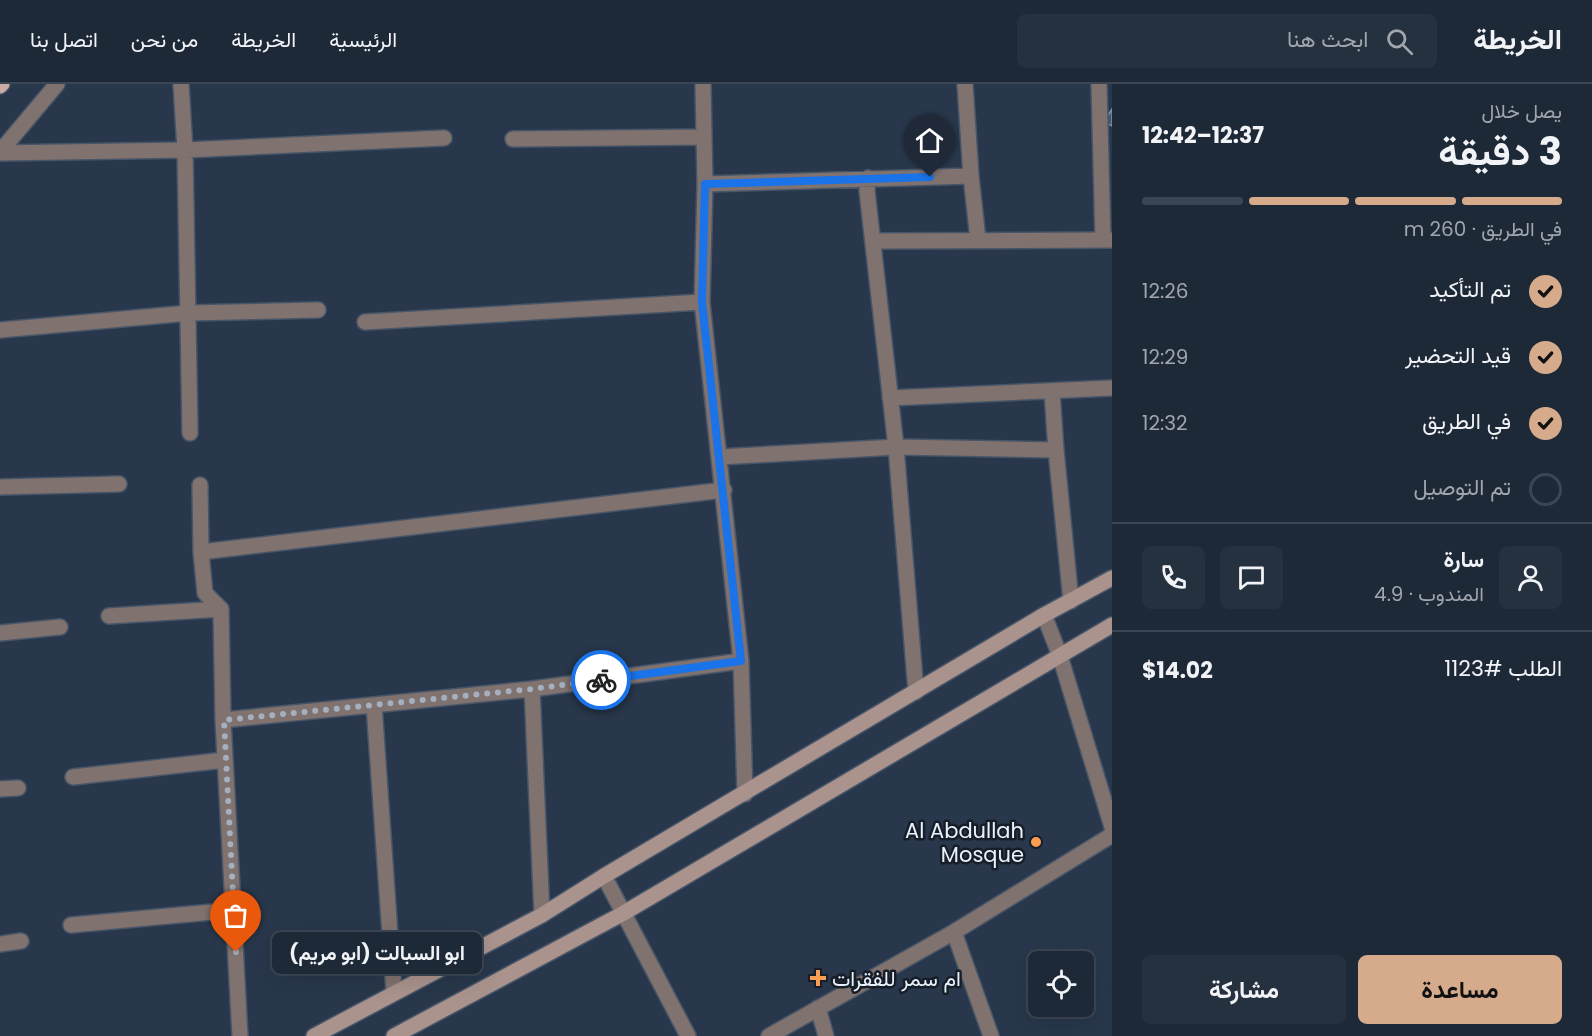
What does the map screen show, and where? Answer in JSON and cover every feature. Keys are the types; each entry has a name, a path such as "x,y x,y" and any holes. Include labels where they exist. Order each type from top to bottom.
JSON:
{"main road":[{"path":"314,1036 542,915 1044,615 1112,578"},
{"path":"394,1036 622,914 1112,625"}],"street":[{"path":"0,153 57,84"},
{"path":"181,84 185,150 190,433"},
{"path":"703,84 705,184 702,302 741,661 745,794"},
{"path":"965,84 978,240"},
{"path":"873,241 1108,240 1099,84"},
{"path":"513,140 703,137"},
{"path":"0,153 185,150 444,138"},
{"path":"705,184 971,176"},
{"path":"868,178 867,191 896,447 916,692"},
{"path":"365,322 702,302"},
{"path":"0,330 189,313 318,310"},
{"path":"890,398 1112,388"},
{"path":"1052,392 1071,601"},
{"path":"720,458 896,447 1056,450"},
{"path":"0,487 119,484"},
{"path":"200,485 201,552 205,593 220,609 225,760 240,1036"},
{"path":"201,552 724,490"},
{"path":"109,616 220,609"},
{"path":"1044,615 1060,656 1112,827"},
{"path":"0,633 60,627"},
{"path":"224,720 532,689 741,661"},
{"path":"532,689 542,915"},
{"path":"374,705 394,992"},
{"path":"73,777 225,760"},
{"path":"0,789 18,788"},
{"path":"769,1036 954,932 1112,835"},
{"path":"604,876 688,1036"},
{"path":"71,925 234,910"},
{"path":"954,932 991,1036"},
{"path":"0,944 21,941"},
{"path":"818,1008 826,1036"}],"building":[{"path":"1112,109 1112,126 1104,122"}],"way so far":[{"path":"236,952 224,720 601,680"}],"place":[{"name":"Al Abdullah Mosque","path":"1036,842"},
{"name":"ابو السبالت (ابو مريم)","path":"236,952"},
{"name":"ام سمر للفقرات","path":"818,978"}],"route":[{"path":"601,680 741,661 702,302 705,184 930,177"}]}
